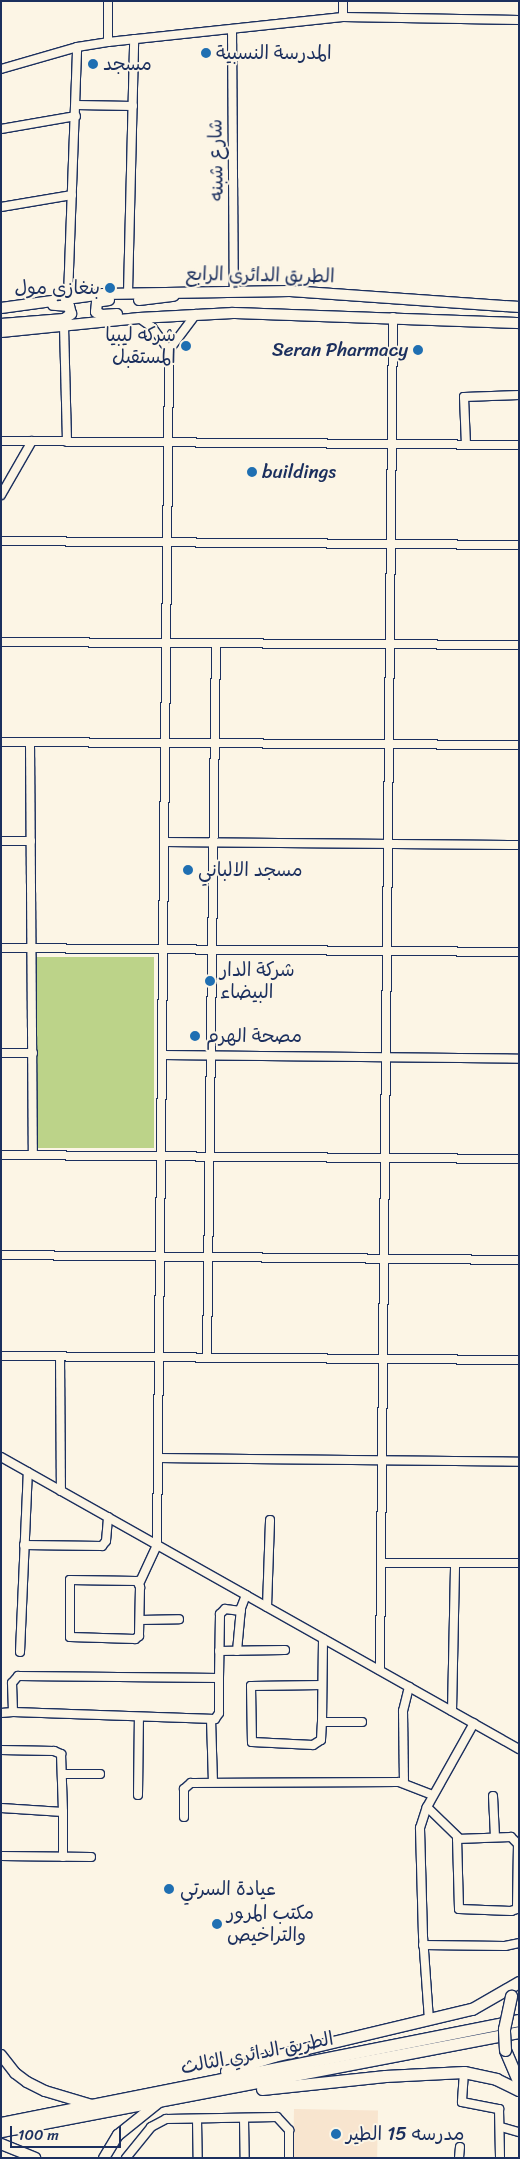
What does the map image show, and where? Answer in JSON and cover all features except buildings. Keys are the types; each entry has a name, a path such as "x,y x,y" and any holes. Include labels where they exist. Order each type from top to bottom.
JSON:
{"highway":[{"path":"198,2082 274,2056 482,2006 519,1982"},
{"path":"519,1982 511,1996 504,2029 505,2050 519,2083"},
{"name":"الطريق الدائري الثالث","path":"1,2123 198,2082 519,2020"},
{"name":"الطريق الدائري الثالث","path":"1,2131 519,2032"},
{"path":"213,2092 420,2073 464,2072 496,2079 519,2090"}],"main road":[{"name":"الطريق الدائري الرابع","path":"1,308 68,297 128,293 234,291 309,292 519,307"},
{"path":"175,316 159,310 102,315 95,309 100,301 160,300 184,292"},
{"path":"1,324 67,318 71,311 66,304 24,310 12,306"},
{"name":"الطريق الدائري الرابع","path":"1,332 196,314 393,317 519,323"},
{"path":"1,2055 15,2072 27,2082 45,2091 93,2105"},
{"path":"104,2158 118,2135 159,2102"},
{"path":"1,2144 35,2158"}],"street":[{"path":"108,1 108,42"},
{"path":"343,1 343,17"},
{"path":"1,69 77,47 108,42 343,17 519,20"},
{"name":"شارع شبنه","path":"232,29 234,291"},
{"path":"128,293 134,39"},
{"path":"68,297 77,47"},
{"path":"76,105 133,106"},
{"path":"1,129 76,116"},
{"path":"1,207 72,195"},
{"path":"139,1584 134,1580 70,1580 69,1634 75,1639 135,1639 139,1636 139,1584 157,1545 163,1155 169,350 196,314"},
{"path":"380,1670 393,317"},
{"path":"138,318 152,327 169,350"},
{"path":"64,326 67,442"},
{"path":"466,445 464,397 519,395"},
{"path":"1,441 519,445"},
{"path":"1,496 32,441"},
{"path":"1,541 519,545"},
{"path":"1,642 519,645"},
{"path":"207,1357 216,644"},
{"path":"1,742 519,745"},
{"path":"30,743 33,1155"},
{"path":"1,841 31,841"},
{"path":"165,842 519,845"},
{"path":"1,948 519,952"},
{"path":"1,1053 33,1053"},
{"path":"163,1055 519,1058"},
{"path":"1,1155 210,1155 519,1159"},
{"path":"1,1255 519,1260"},
{"path":"1,1356 519,1360"},
{"path":"60,1356 61,1491"},
{"path":"1,1457 519,1749"},
{"path":"159,1458 519,1462"},
{"path":"20,1652 28,1472"},
{"path":"24,1545 102,1546 106,1541 108,1517"},
{"path":"267,1607 270,1520"},
{"path":"381,1563 519,1563"},
{"path":"452,1711 455,1563"},
{"path":"237,1650 241,1611 246,1595"},
{"path":"1,1713 211,1719 218,1715 220,1612 225,1609 241,1611"},
{"path":"140,1620 179,1620"},
{"path":"322,1685 251,1686 250,1737 257,1744 313,1744 321,1740 323,1638"},
{"path":"219,1651 286,1650"},
{"path":"13,1712 12,1683 18,1676 219,1678"},
{"path":"404,1783 403,1711 409,1687"},
{"path":"138,1795 139,1718"},
{"path":"211,1719 213,1782"},
{"path":"322,1722 362,1722"},
{"path":"429,2020 423,1945 420,1835 427,1806 474,1723"},
{"path":"1,1750 58,1752 62,1758 63,1857"},
{"path":"63,1774 100,1774"},
{"path":"184,1817 186,1784 213,1782 404,1783 433,1795"},
{"path":"493,1796 495,1837"},
{"path":"427,1806 459,1838 458,1907 514,1910 518,1905 518,1844 511,1837 459,1838"},
{"path":"1,1808 63,1812"},
{"path":"1,1856 91,1858"},
{"path":"423,1945 505,1946 519,1942"},
{"path":"464,2072 461,2101 499,2109 500,2158"},
{"path":"126,2158 157,2122 186,2117 197,2120 277,2117 290,2130 289,2158"},
{"path":"244,2119 244,2158"},
{"path":"197,2120 198,2158"},
{"path":"500,2127 519,2132"},
{"path":"459,2158 460,2148"}],"shaded area":[{"name":"مدرسه 15 الطير","path":"294,2109 378,2110 377,2158 293,2158"}],"green space":[{"path":"35,957 154,957 154,1148 35,1148"}],"place":[{"name":"المدرسة النسبية","path":"206,53"},
{"name":"مسجد","path":"93,64"},
{"name":"بنغازي مول","path":"110,288"},
{"name":"شركه ليبيا المستقبل","path":"186,346"},
{"name":"Seran Pharmacy","path":"418,350"},
{"name":"buildings","path":"252,472"},
{"name":"مسجد الالباني","path":"188,870"},
{"name":"شركة الدار البيضاء","path":"210,981"},
{"name":"مصحة الهرم","path":"195,1036"},
{"name":"عيادة السرتي","path":"169,1889"},
{"name":"مكتب المرور والتراخيص","path":"217,1924"},
{"name":"مدرسه 15 الطير","path":"336,2134"}]}
